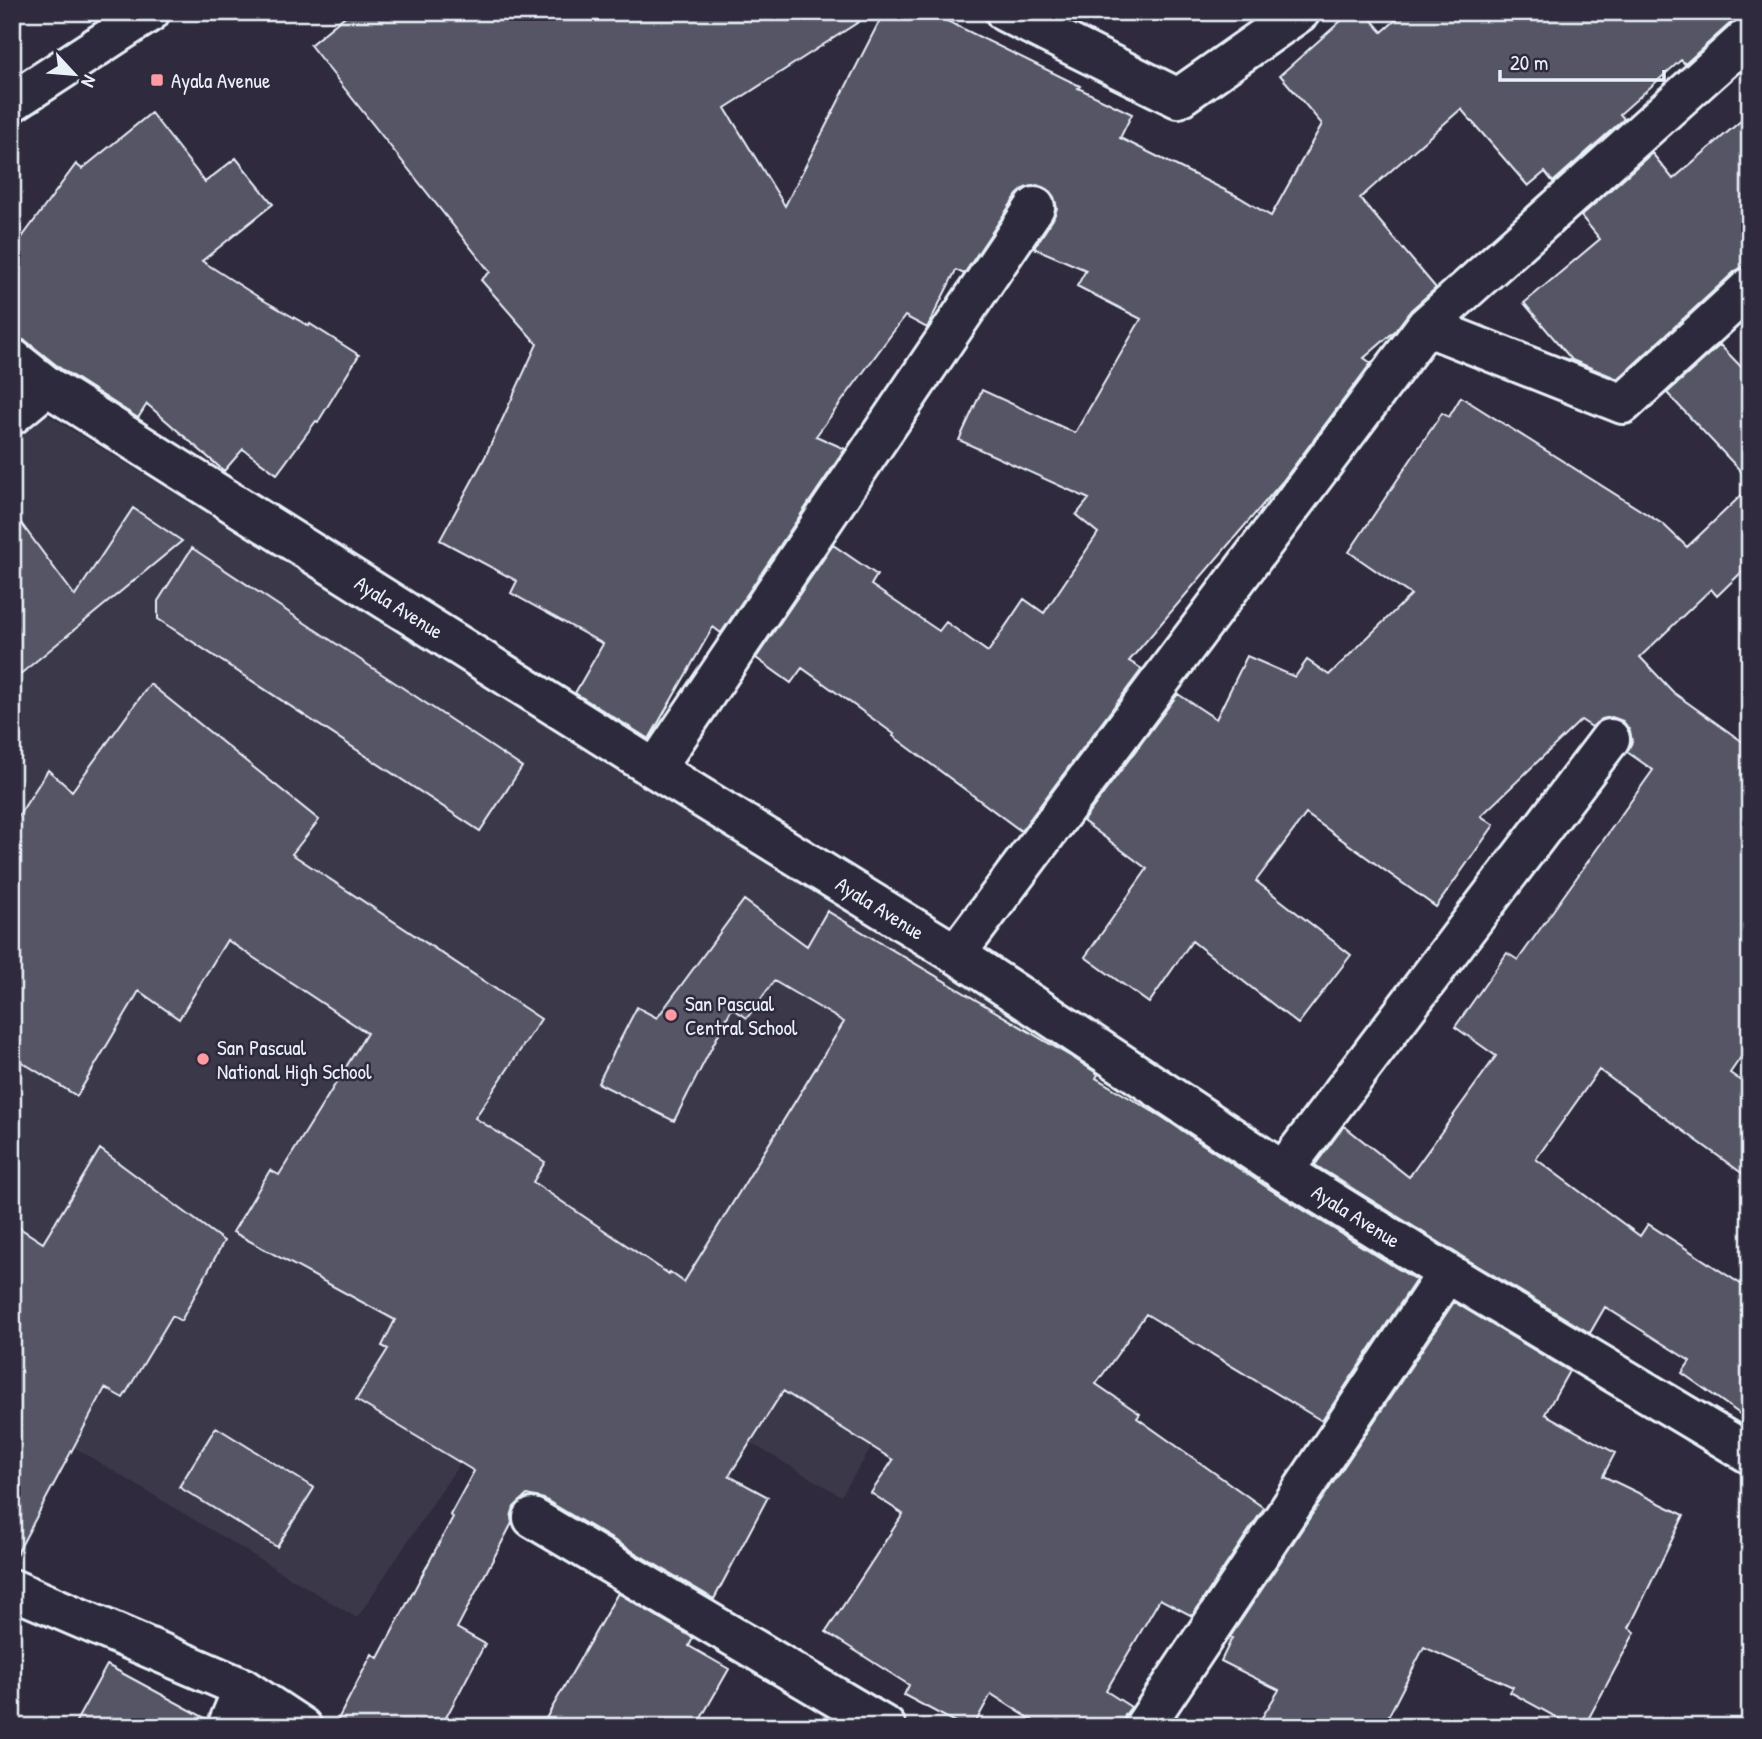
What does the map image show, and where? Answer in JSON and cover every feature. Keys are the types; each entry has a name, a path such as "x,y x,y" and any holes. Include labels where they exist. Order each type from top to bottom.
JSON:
{"street":[{"path":"12,102 150,12"},
{"path":"1005,12 1178,98 1300,12"},
{"path":"956,954 1426,326 1750,35"},
{"path":"655,769 1035,207"},
{"path":"1426,326 1623,404 1750,287"},
{"name":"Ayala Avenue","path":"12,358 47,386 655,769 956,954 1283,1171 1447,1273 1750,1454"},
{"path":"12,415 47,386"},
{"path":"1283,1171 1610,739"},
{"path":"1144,1727 1447,1273"},
{"path":"533,1518 886,1727"},
{"path":"15,1596 243,1688 302,1727"},
{"path":"226,1727 243,1688"}],"shaded area":[{"path":"35,407 1109,1072 841,1496 551,1326 357,1618 12,1410 12,426"}],"building":[{"path":"350,12 874,12 725,108 785,206 884,12 929,12 1132,114 1120,138 1239,197 1271,216 1322,124 1280,75 1351,12 1365,12 1382,32 1405,12 1750,14 1735,19 1685,64 1681,60 1620,114 1624,119 1553,182 1545,172 1528,186 1461,109 1360,198 1436,288 1411,310 1395,331 1364,358 1371,363 1282,482 1129,661 1142,669 1021,831 802,668 791,683 756,658 833,545 877,575 871,585 939,631 946,622 988,652 1024,599 1044,613 1098,533 1076,515 1089,499 959,440 982,390 1075,433 1141,319 1077,286 1086,270 1034,248 1057,208 1048,189 1037,185 1025,188 1017,195 964,274 956,270 927,328 905,316 816,436 845,449 721,633 713,627 649,739 575,693 603,644 511,593 517,581 440,540 485,457 537,344 481,280 490,272 310,45"},
{"path":"151,113 205,182 236,158 273,204 202,261 263,300 309,326 310,324 359,355 318,422 316,421 277,474 243,449 224,471 147,404 138,418 60,368 26,341 12,337 12,251 76,164 82,169"},
{"path":"1750,113 1750,264 1735,271 1618,379 1572,360 1524,303 1600,239 1581,216 1652,153 1673,179"},
{"path":"1720,345 1750,376 1750,481 1667,393"},
{"path":"1461,397 1664,525 1687,547 1750,487 1750,564 1717,596 1711,589 1640,657 1674,693 1750,747 1750,1044 1730,1073 1750,1087 1750,1179 1599,1070 1536,1159 1640,1236 1648,1224 1750,1290 1750,1421 1682,1373 1690,1361 1605,1307 1590,1333 1315,1165 1344,1126 1409,1177 1496,1056 1455,1027 1507,953 1518,960 1653,770 1627,752 1632,742 1630,731 1623,721 1612,717 1602,719 1592,727 1581,720 1481,816 1494,825 1436,907 1306,814 1256,881 1351,955 1298,1024 1192,941 1149,1003 1085,957 1147,869 1083,821 1178,694 1216,719 1247,656 1295,677 1307,660 1329,675 1411,595 1349,552 1442,413 1449,417"},
{"path":"133,508 182,541 12,681 12,511 75,596"},
{"path":"192,548 522,767 480,831 158,619 158,601"},
{"path":"150,684 319,820 292,854 541,1019 475,1118 545,1162 533,1182 684,1282 844,1022 774,981 747,1018 732,1008 674,1121 598,1083 637,1007 657,1018 744,900 807,946 827,911 1075,1059 1098,1074 1096,1078 1162,1117 1271,1190 1416,1280 1322,1421 1146,1314 1096,1384 1140,1414 1137,1418 1264,1508 1192,1616 1160,1599 1106,1691 1131,1707 1125,1715 1122,1727 1043,1727 991,1694 973,1727 964,1727 904,1695 909,1685 826,1632 903,1514 871,1493 893,1460 783,1391 729,1476 768,1497 714,1599 544,1499 527,1495 514,1507 512,1523 457,1628 485,1644 441,1727 334,1727 372,1654 378,1658 453,1517 450,1515 474,1471 356,1400 388,1349 382,1346 395,1320 233,1232 270,1170 279,1175 367,1033 227,940 179,1019 139,991 77,1096 12,1056 12,826 48,770 72,791"},
{"path":"100,1149 224,1241 181,1321 172,1316 123,1398 105,1388 12,1563 12,1223 43,1243"},
{"path":"1454,1302 1569,1371 1545,1414 1615,1453 1603,1476 1684,1515 1629,1628 1635,1632 1584,1727 1574,1727 1510,1692 1513,1687 1424,1647 1383,1727 1256,1727 1279,1690 1221,1661 1232,1638 1230,1637"},
{"path":"216,1427 314,1488 277,1547 179,1487"},
{"path":"618,1593 693,1638 689,1646 729,1669 696,1727 541,1727"},
{"path":"107,1665 207,1719 206,1727 73,1727"}],"place":[{"name":"Ayala Avenue","path":"157,80"},
{"name":"San Pascual Central School","path":"671,1015"},
{"name":"San Pascual National High School","path":"203,1059"}]}
